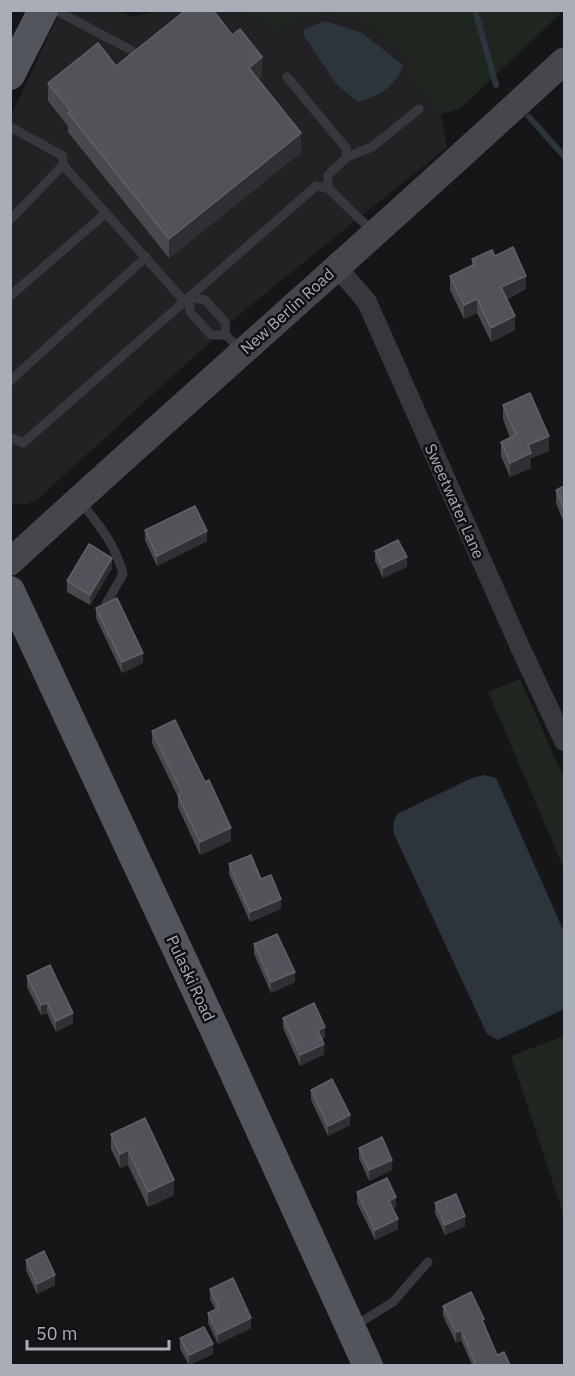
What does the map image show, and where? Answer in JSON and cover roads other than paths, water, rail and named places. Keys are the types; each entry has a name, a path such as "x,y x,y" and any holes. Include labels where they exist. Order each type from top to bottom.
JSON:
{"main road":[{"path":"10,75 43,10"},
{"name":"Pulaski Road","path":"10,591 368,1365"}],"street":[{"name":"New Berlin Road","path":"10,562 79,499 234,343 337,267 564,61"},
{"name":"Sweetwater Lane","path":"337,267 367,302 564,741"}],"lane":[{"path":"55,10 131,50"},
{"path":"287,77 346,148 347,157"},
{"path":"328,188 328,174 347,157 372,147 418,109"},
{"path":"10,127 63,156 63,165 187,299 190,312 211,335 234,343"},
{"path":"10,220 63,165"},
{"path":"10,437 22,443 316,186 328,188 374,234"},
{"path":"10,296 106,213"},
{"path":"10,381 146,257"},
{"path":"187,299 205,300 225,322 234,343"},
{"path":"79,499 119,557 123,574 106,604"},
{"path":"351,1328 393,1302 428,1262"}],"waterway":[{"path":"475,10 496,85"},
{"path":"529,117 564,156"}]}
